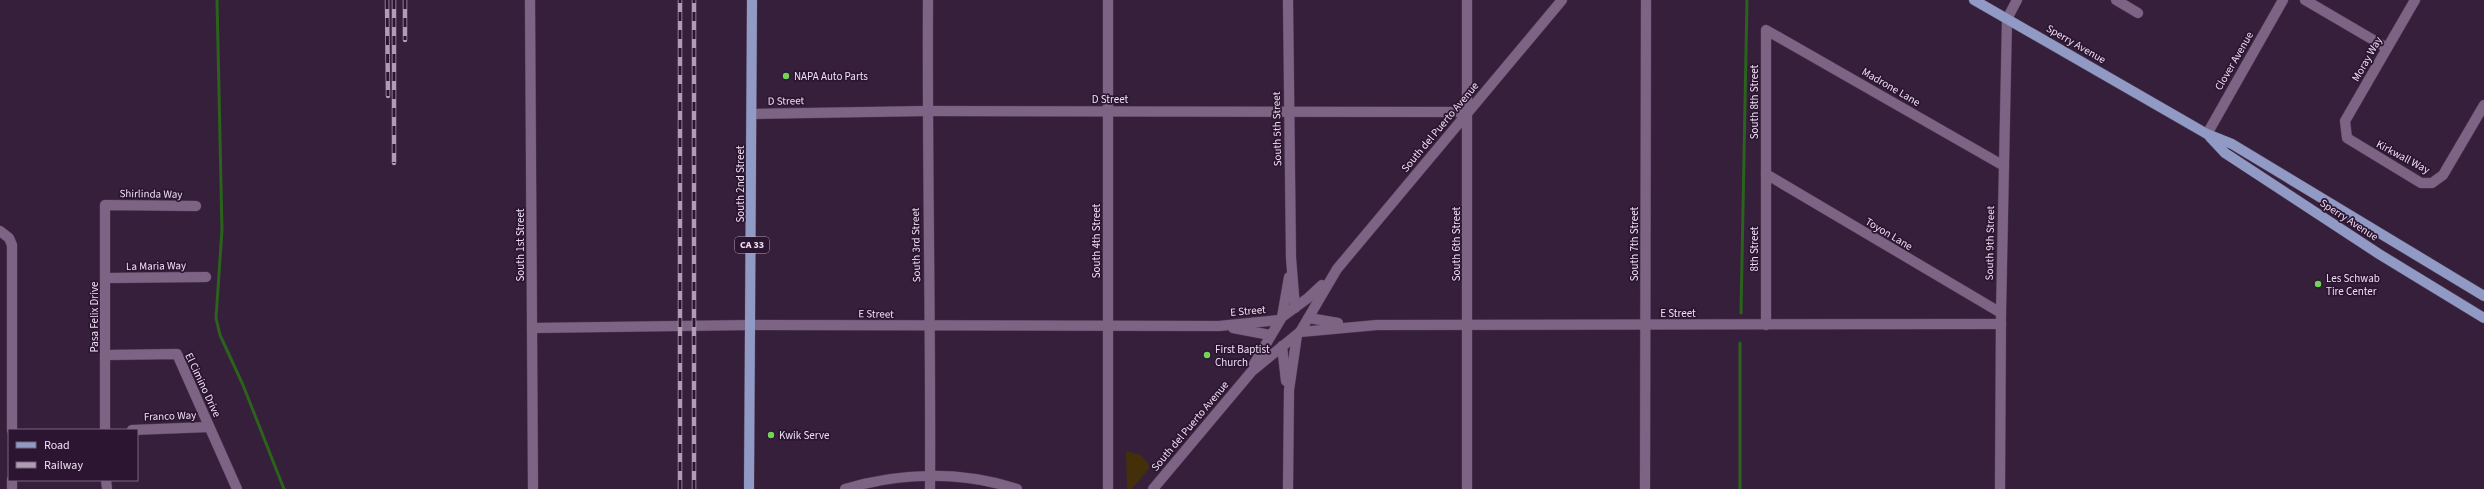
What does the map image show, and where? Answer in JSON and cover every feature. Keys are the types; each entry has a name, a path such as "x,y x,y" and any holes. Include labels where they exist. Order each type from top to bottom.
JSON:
{"main road":[{"name":"South 2nd Street","path":"749,489 752,325 752,0"},
{"name":"Sperry Avenue","path":"1974,0 2207,134 2232,144 2484,296"},
{"name":"Sperry Avenue","path":"2207,134 2225,153 2379,254 2484,318"}],"street":[{"name":"South 1st Street","path":"530,0 533,489"},
{"name":"South 3rd Street","path":"928,0 927,216 930,327 930,489"},
{"name":"South 4th Street","path":"1108,0 1109,487"},
{"name":"South 5th Street","path":"1288,0 1288,110 1291,258 1296,307"},
{"name":"South 6th Street","path":"1467,0 1467,489"},
{"name":"South del Puerto Avenue","path":"1244,379 1281,319 1321,286 1337,269 1562,0"},
{"name":"South 7th Street","path":"1645,489 1646,0"},
{"name":"South 9th Street","path":"2000,489 2001,313 2007,19 2017,0"},
{"path":"2116,0 2138,13"},
{"name":"Clover Avenue","path":"2207,134 2283,0"},
{"path":"2305,0 2387,48"},
{"name":"Moray Way","path":"2345,132 2345,121 2415,0"},
{"name":"Madrone Lane","path":"1766,30 2004,166"},
{"name":"South 8th Street","path":"1766,30 1766,174"},
{"name":"Kirkwall Way","path":"2345,132 2352,142 2427,184 2438,180 2443,175 2484,105"},
{"name":"D Street","path":"752,114 927,111 1288,110 1468,112"},
{"name":"Toyon Lane","path":"1766,174 2001,313"},
{"name":"8th Street","path":"1766,174 1766,324"},
{"name":"Shirlinda Way","path":"105,205 196,206"},
{"name":"Pasa Felix Drive","path":"105,205 105,429"},
{"path":"3,233 12,245 12,429"},
{"name":"South 5th Street","path":"1281,319 1291,258"},
{"name":"South del Puerto Avenue","path":"1153,489 1244,379 1298,333 1337,269"},
{"name":"La Maria Way","path":"106,278 206,277"},
{"path":"1293,288 1305,292 1321,286"},
{"path":"1296,307 1309,317"},
{"name":"E Street","path":"1309,317 1356,326"},
{"name":"E Street","path":"532,328 752,325 930,327 1219,326 1281,319"},
{"name":"E Street","path":"1298,333 1356,326 2001,324"},
{"name":"E Street","path":"1219,326 1270,335"},
{"path":"1288,489 1289,390 1298,333"},
{"path":"1270,335 1281,346 1283,364 1289,390"},
{"name":"El Cimino Drive","path":"106,355 177,354 237,489"},
{"path":"1252,371 1271,361 1283,364"},
{"name":"Franco Way","path":"138,430 209,427"},
{"path":"845,489 890,479 930,475 983,480 1017,489"}],"shaded area":[{"path":"1126,451 1141,455 1150,467 1132,489 1127,489"}],"waterway":[{"path":"217,0 222,230 216,318 220,335 243,385 284,489"},
{"path":"1741,313 1747,0"},
{"path":"1740,343 1740,489"}],"railway":[{"path":"387,0 388,96"},
{"path":"394,0 394,163"},
{"path":"405,0 405,40"},
{"path":"680,0 680,489"},
{"path":"694,0 694,489"}],"place":[{"name":"NAPA Auto Parts","path":"786,76"},
{"name":"Les Schwab Tire Center","path":"2318,284"},
{"name":"First Baptist Church","path":"1207,355"},
{"name":"Kwik Serve","path":"771,435"}]}
